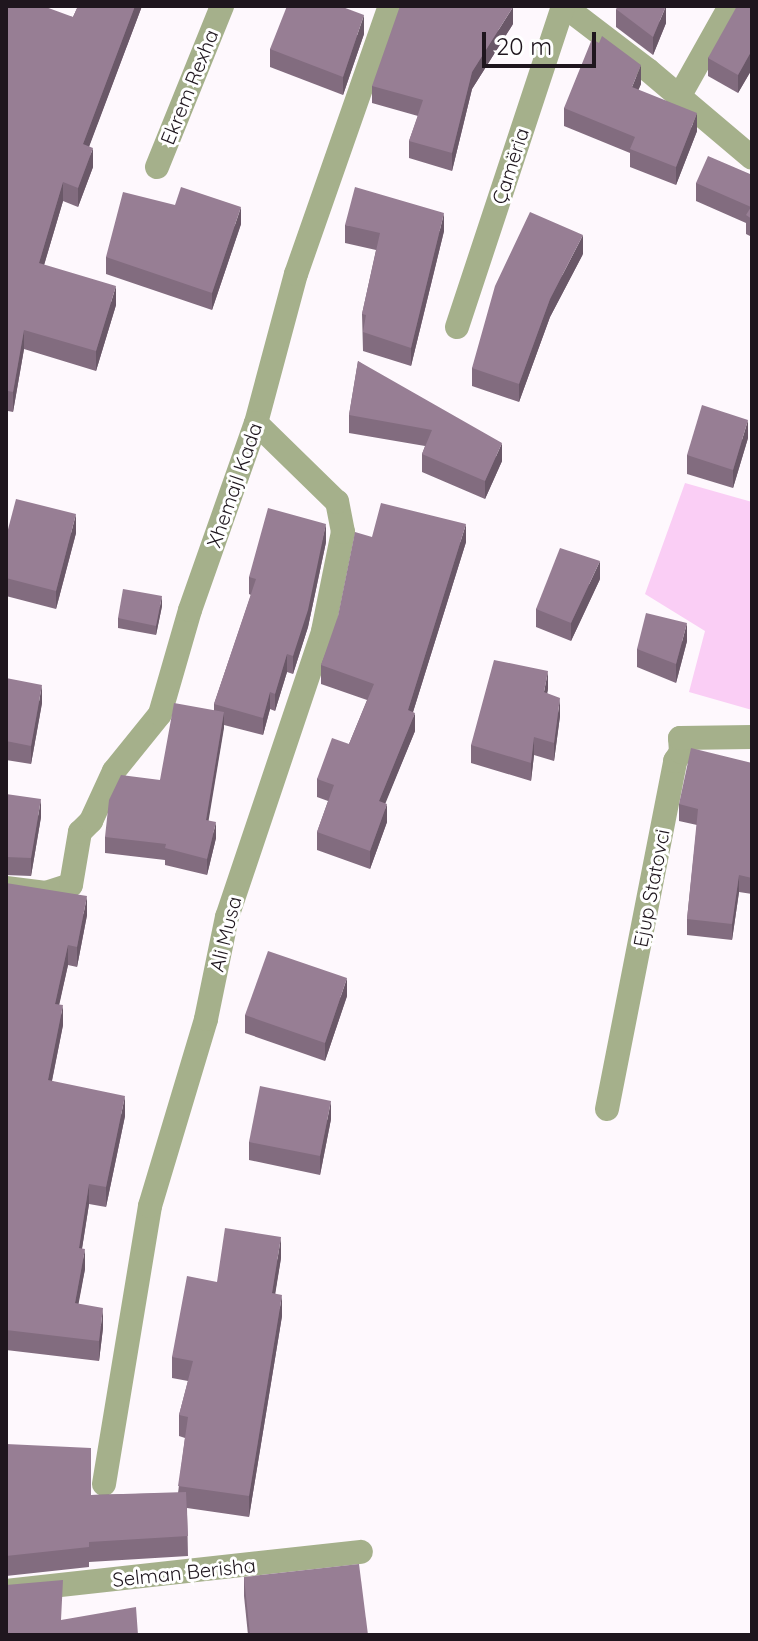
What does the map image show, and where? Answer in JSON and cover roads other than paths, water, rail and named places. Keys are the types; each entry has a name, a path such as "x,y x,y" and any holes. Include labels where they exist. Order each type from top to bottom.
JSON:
{"street":[{"name":"Ekrem Rexha","path":"157,167 222,6"},
{"name":"Xhemajl Kada","path":"6,888 46,893 71,885 80,832 91,821 114,771 160,714 190,610 256,423 300,261 390,6"},
{"path":"564,6 752,158"},
{"name":"Çamëria","path":"457,327 564,6"},
{"path":"679,97 730,6"},
{"name":"Ali Musa","path":"104,1484 150,1206 206,1019 227,917 323,631 343,532 337,502 256,423"},
{"name":"Ejup Statovci","path":"607,1109 675,761 681,752 680,738 752,737"},
{"name":"Selman Berisha","path":"6,1591 361,1552"}]}
